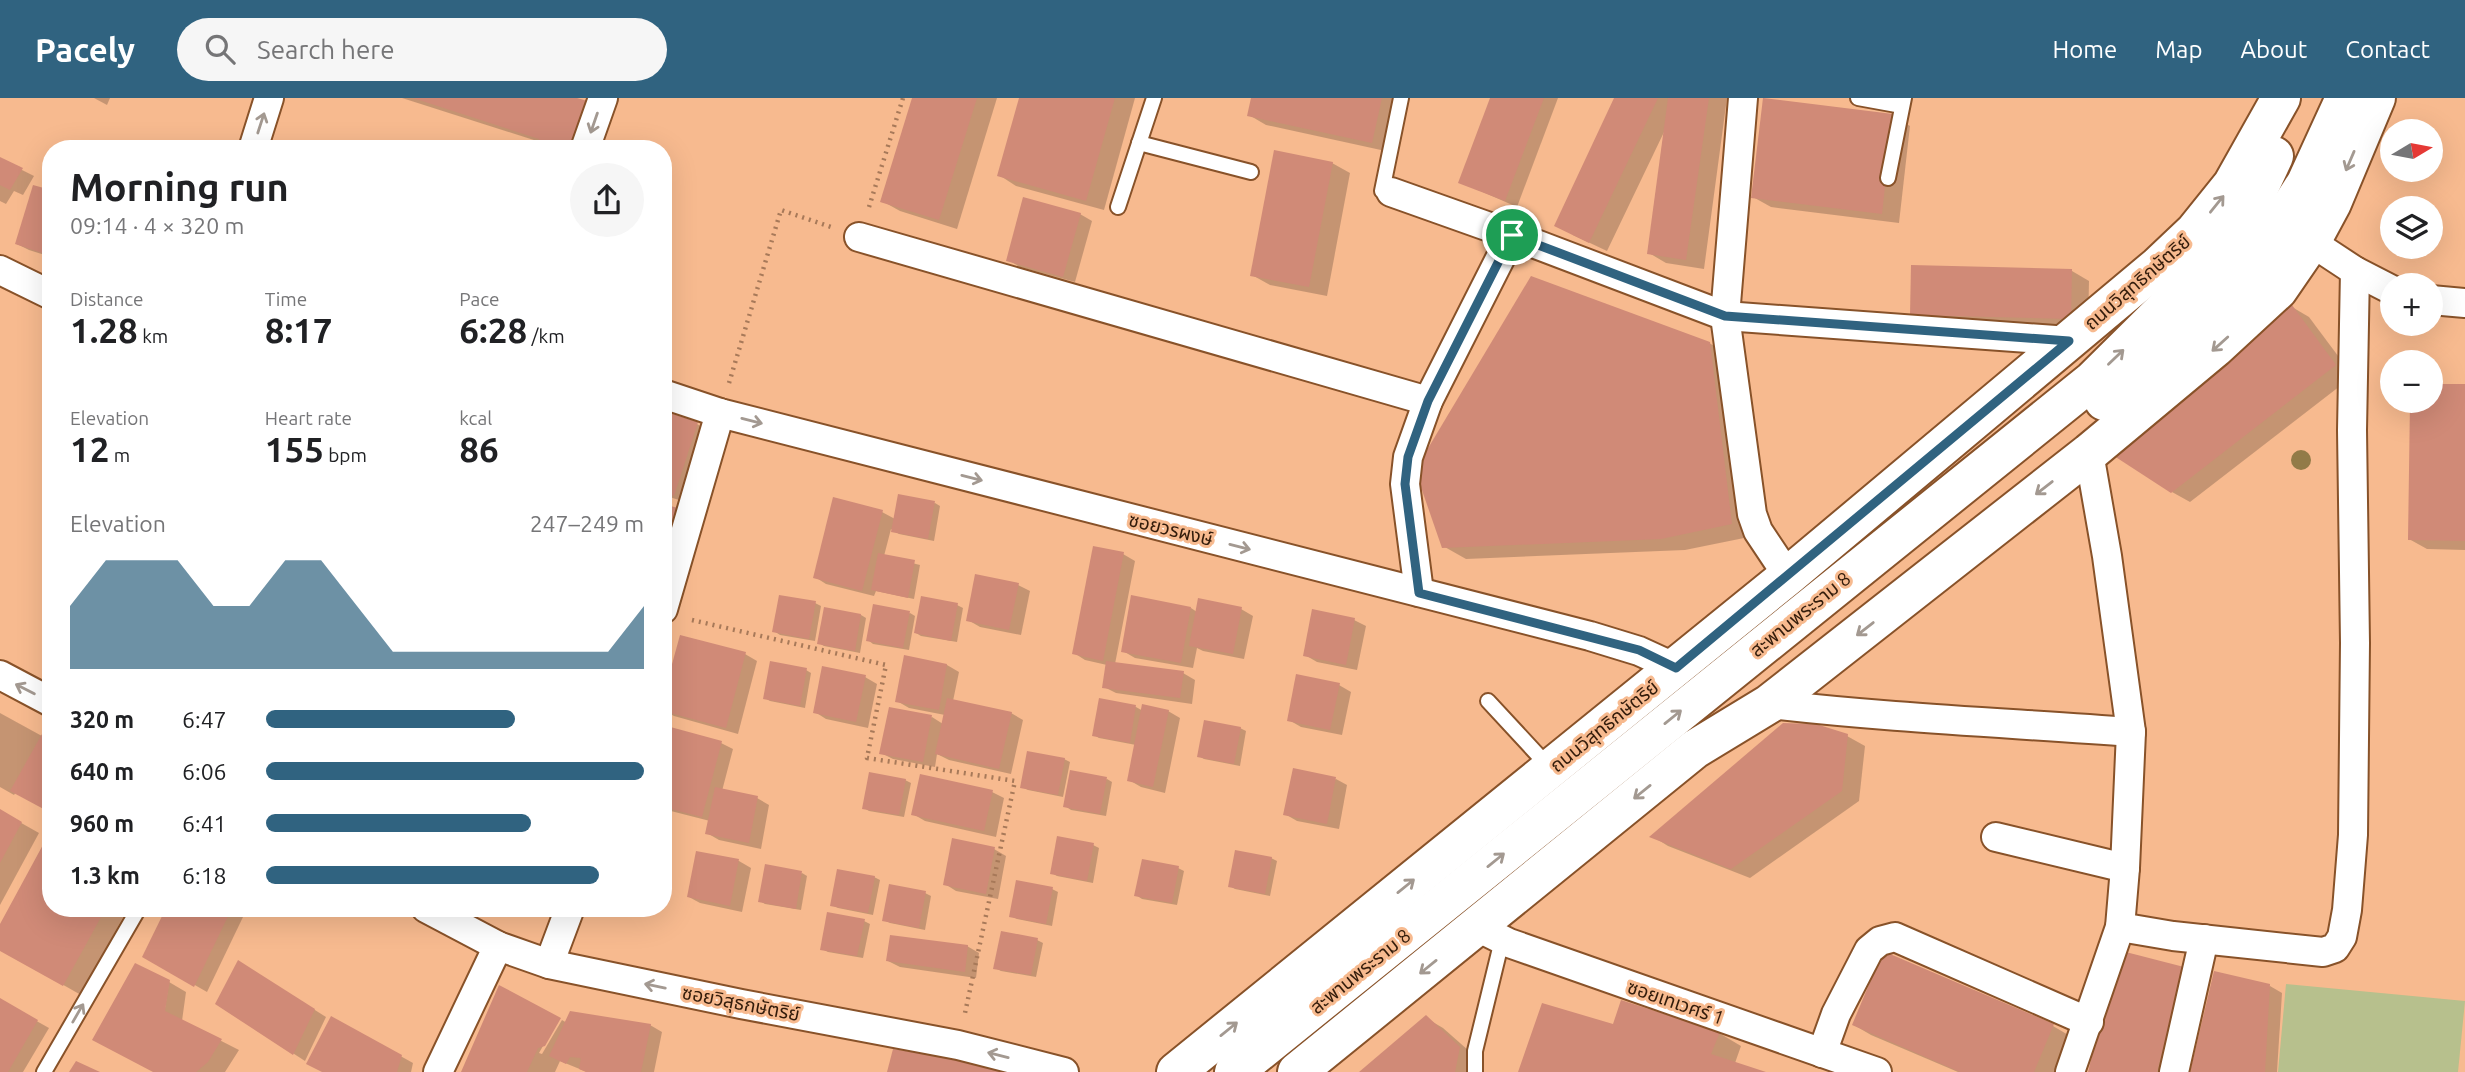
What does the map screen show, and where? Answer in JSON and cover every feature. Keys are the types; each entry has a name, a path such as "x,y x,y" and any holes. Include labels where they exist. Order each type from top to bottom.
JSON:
{"main road":[{"name":"ถนนวิสุทธิกษัตริย์","path":"1175,1072 1788,576 2069,341 2195,231 2232,186 2281,98"},
{"name":"สะพานพระราม 8","path":"1234,1072 2093,380 2215,258 2252,203 2300,98"},
{"name":"สะพานพระราม 8","path":"1695,749 1730,706 1787,657 2202,320 2261,253 2306,183 2344,98"},
{"path":"1297,1072 1490,933 1695,749 1769,704 2089,453 2215,348 2278,290 2311,242 2332,203 2376,98"}],"street":[{"path":"256,140 269,98"},
{"path":"588,140 603,98"},
{"path":"1743,98 1725,316 1752,514 1758,531 1788,576"},
{"path":"1391,192 1725,316 2069,341"},
{"path":"1419,593 1405,484 1408,457 1428,401 1512,235"},
{"path":"859,237 1428,401"},
{"path":"2311,242 2380,284"},
{"path":"0,270 42,291"},
{"path":"2120,928 2323,952 2335,948 2342,937 2353,835 2355,643 2352,430 2355,271"},
{"path":"2443,301 2465,303"},
{"name":"ซอยวรผงษ์","path":"672,397 720,413 1602,640 1639,650 1676,668"},
{"path":"672,578 720,413"},
{"path":"2070,1072 2120,928 2131,732 2107,556 2089,453"},
{"path":"0,675 42,697"},
{"path":"1769,704 1898,718 2000,722 2131,732"},
{"path":"1996,837 2125,868"},
{"name":"ซอยวิสุธกษัตริย์","path":"443,917 498,946 550,964 958,1045 1064,1072"},
{"path":"550,964 567,917"},
{"name":"ซอยเทเวศร์ 1","path":"1490,933 1877,1072"},
{"path":"1822,1052 1836,1014 1869,950 1880,941 1895,937 2089,1022"},
{"path":"2174,1072 2204,939"},
{"path":"438,1072 498,946"}],"lane":[{"path":"1118,207 1153,98"},
{"path":"1391,192 1382,191 1401,98"},
{"path":"1858,98 1903,102 1888,178"},
{"path":"1139,143 1251,172"},
{"path":"1488,701 1550,769"},
{"path":"44,1072 134,917"},
{"path":"1475,1072 1475,1051 1490,933"}],"path":[{"path":"720,413 780,210 859,237 903,98"},
{"path":"672,610 688,619 886,665 867,758 1015,781 958,1045"}],"green space":[{"path":"2286,984 2465,1001 2458,1072 2278,1072"}],"building":[{"path":"413,98 577,98 591,102 579,140 539,139"},
{"path":"912,98 977,98 939,220 880,202"},
{"path":"1019,98 1115,98 1086,201 997,176"},
{"path":"1251,98 1382,98 1372,143 1247,116"},
{"path":"1490,98 1544,98 1505,201 1458,183"},
{"path":"1614,98 1658,98 1589,243 1554,226"},
{"path":"1668,98 1709,98 1686,260 1647,254"},
{"path":"1763,98 1893,114 1882,214 1751,198"},
{"path":"1274,150 1333,162 1309,287 1250,276"},
{"path":"0,157 23,168 10,190 0,185"},
{"path":"33,185 42,188 42,253 15,244"},
{"path":"1023,197 1081,213 1063,277 1006,261"},
{"path":"1911,265 2072,269 2071,319 1910,315"},
{"path":"1531,276 1710,342 1732,524 1661,539 1442,548 1415,470"},
{"path":"2292,305 2336,365 2171,493 2111,454"},
{"path":"2443,384 2465,384 2465,541 2408,540 2410,413 2443,413"},
{"path":"672,414 698,422 674,496 672,495"},
{"path":"898,494 935,501 928,539 891,532"},
{"path":"833,497 883,510 862,591 813,578"},
{"path":"672,506 678,508 672,526"},
{"path":"1093,546 1124,552 1103,661 1072,654"},
{"path":"878,553 915,560 908,598 871,590"},
{"path":"975,574 1019,583 1009,630 966,621"},
{"path":"779,595 816,601 809,639 772,632"},
{"path":"1131,595 1191,607 1181,663 1121,652"},
{"path":"921,596 958,603 951,641 914,633"},
{"path":"1198,598 1242,607 1233,654 1189,646"},
{"path":"873,604 910,611 903,648 866,641"},
{"path":"824,607 861,614 855,651 817,644"},
{"path":"1312,609 1355,618 1346,665 1303,656"},
{"path":"680,635 746,652 726,728 672,713 672,664"},
{"path":"904,655 947,664 939,710 895,702"},
{"path":"770,661 807,668 800,706 763,699"},
{"path":"1106,661 1184,671 1180,698 1102,688"},
{"path":"822,666 866,675 856,722 813,713"},
{"path":"1296,674 1340,683 1330,730 1287,721"},
{"path":"947,698 1012,712 999,769 935,754"},
{"path":"1099,698 1136,705 1130,743 1092,736"},
{"path":"1142,704 1169,710 1153,787 1127,781"},
{"path":"889,707 932,715 923,762 879,754"},
{"path":"1204,720 1241,727 1234,764 1197,757"},
{"path":"1783,723 1816,724 1848,734 1842,791 1731,869 1649,837"},
{"path":"672,727 722,741 702,817 672,809"},
{"path":"42,734 42,808 10,791"},
{"path":"1027,751 1065,758 1058,795 1020,788"},
{"path":"1293,768 1336,777 1327,824 1283,815"},
{"path":"1070,770 1107,777 1100,814 1063,807"},
{"path":"869,772 906,779 899,815 862,809"},
{"path":"920,774 993,790 984,831 911,815"},
{"path":"715,787 758,796 749,843 705,834"},
{"path":"0,809 22,822 0,863"},
{"path":"1057,836 1094,843 1087,881 1050,874"},
{"path":"952,838 995,847 986,894 943,885"},
{"path":"42,847 42,917 101,917 63,986 0,951 0,924"},
{"path":"1235,850 1272,857 1265,894 1228,887"},
{"path":"696,851 739,859 730,906 687,897"},
{"path":"1142,859 1179,866 1172,903 1134,896"},
{"path":"765,864 802,871 796,909 758,902"},
{"path":"837,869 875,876 868,913 830,906"},
{"path":"1016,880 1053,887 1046,924 1009,917"},
{"path":"889,884 926,891 919,928 882,921"},
{"path":"827,912 865,919 857,956 820,950"},
{"path":"162,917 228,917 194,987 142,957"},
{"path":"1001,931 1038,938 1031,975 993,969"},
{"path":"890,935 968,945 965,972 886,961"},
{"path":"2118,950 2184,967 2157,1072 2088,1072"},
{"path":"1883,951 2054,1024 2034,1072 1960,1072 1852,1025"},
{"path":"238,960 315,1009 293,1055 215,1004"},
{"path":"135,963 170,980 165,1011 222,1039 208,1062 196,1072 153,1072 92,1040"},
{"path":"2214,971 2270,984 2265,1072 2190,1072"},
{"path":"499,985 561,1018 545,1046 538,1048 527,1072 461,1072"},
{"path":"0,998 38,1020 8,1072 0,1072"},
{"path":"1621,1000 1720,1032 1711,1054 1766,1072 1518,1072 1542,1003 1613,1024"},
{"path":"570,1011 651,1024 641,1072 586,1072 579,1069 581,1058 570,1057 566,1064 549,1056"},
{"path":"1426,1015 1460,1047 1455,1072 1359,1072"},
{"path":"331,1016 402,1055 397,1072 322,1072 306,1064"},
{"path":"893,1049 1011,1068 1016,1072 887,1072"},
{"path":"76,1061 100,1072 69,1072"}],"route":[{"path":"1512,235 1725,316 2069,341 1676,668 1639,650 1419,593 1405,484 1408,457 1428,401 1512,235"}]}
